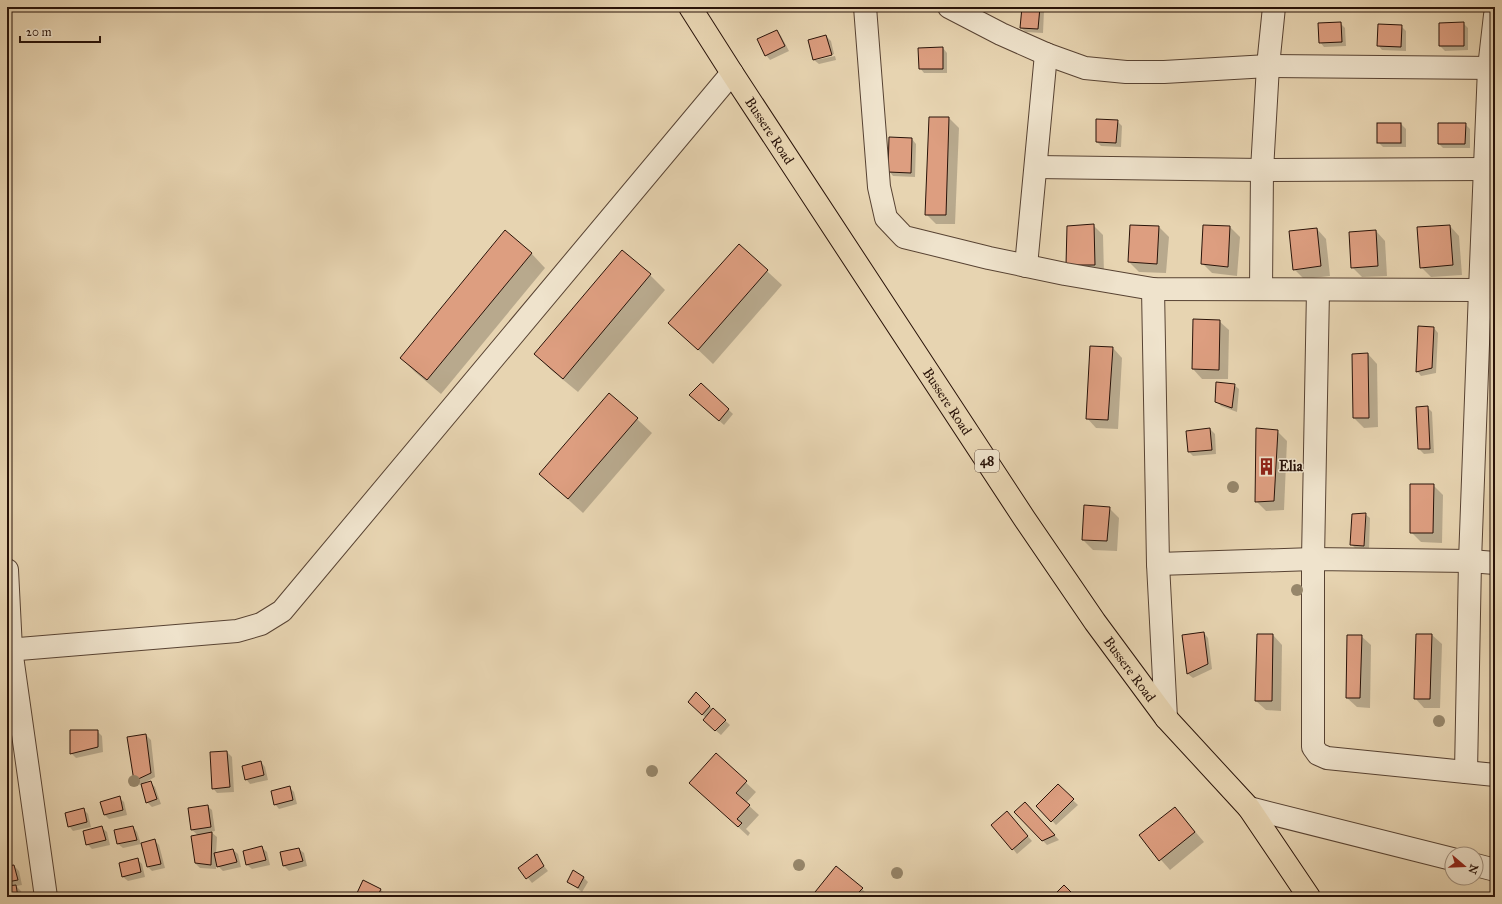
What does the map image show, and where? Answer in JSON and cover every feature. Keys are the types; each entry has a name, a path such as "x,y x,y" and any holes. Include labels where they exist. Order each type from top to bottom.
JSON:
{"main road":[{"name":"Bussere Road","path":"690,7 1024,518 1096,622 1166,718 1249,808 1309,897"}],"street":[{"path":"865,7 879,187 886,218 904,237 934,246 1026,266 1153,289 1480,290"},
{"path":"949,7 1046,54 1085,68 1126,72 1164,72 1268,66 1492,68"},
{"path":"1261,289 1262,170 1268,66 1274,7"},
{"path":"1466,772 1470,561 1480,290 1485,169 1495,15"},
{"path":"1026,266 1046,54"},
{"path":"9,650 237,631 261,624 282,611 732,73"},
{"path":"1036,167 1262,170 1485,169"},
{"path":"1153,289 1158,564 1166,718"},
{"path":"1318,290 1313,559 1313,747 1318,754 1327,758 1495,775"},
{"path":"1158,564 1313,559 1470,561 1495,563"},
{"path":"7,570 9,650 46,897"},
{"path":"1249,808 1444,857"},
{"path":"1484,868 1495,870"}],"building":[{"path":"1022,7 1040,7 1038,29 1020,28"},
{"path":"1341,22 1342,42 1319,43 1318,23"},
{"path":"1464,22 1464,46 1439,46 1439,23"},
{"path":"1378,24 1402,25 1401,47 1377,46"},
{"path":"777,30 785,46 765,56 757,39"},
{"path":"826,35 832,55 813,60 808,40"},
{"path":"943,47 943,69 919,69 918,48"},
{"path":"929,117 949,117 946,215 925,215"},
{"path":"1096,119 1118,120 1116,143 1096,142"},
{"path":"1377,123 1401,123 1401,143 1377,143"},
{"path":"1438,123 1466,123 1465,144 1438,144"},
{"path":"889,137 912,138 911,173 888,172"},
{"path":"1094,224 1095,265 1066,265 1067,226"},
{"path":"1130,225 1159,226 1157,264 1128,262"},
{"path":"1203,225 1230,226 1228,267 1201,264"},
{"path":"1450,225 1453,265 1420,268 1417,227"},
{"path":"1317,228 1321,266 1293,270 1289,231"},
{"path":"505,230 532,253 427,380 400,358"},
{"path":"1376,230 1378,266 1351,268 1349,232"},
{"path":"739,244 768,270 698,350 668,323"},
{"path":"622,250 651,274 563,379 534,354"},
{"path":"1193,319 1220,320 1219,370 1192,369"},
{"path":"1418,326 1434,327 1432,368 1416,372"},
{"path":"1090,346 1113,347 1108,420 1086,419"},
{"path":"1368,353 1369,418 1353,418 1352,354"},
{"path":"1216,382 1235,384 1232,408 1215,402"},
{"path":"701,383 729,409 719,421 689,395"},
{"path":"609,393 638,418 568,499 539,474"},
{"path":"1428,406 1430,449 1418,449 1416,407"},
{"path":"1210,428 1212,450 1188,452 1186,431"},
{"name":"Elia","path":"1256,428 1278,430 1274,501 1255,502"},
{"path":"1410,484 1434,484 1433,533 1410,533"},
{"path":"1084,505 1110,507 1107,541 1082,540"},
{"path":"1366,513 1364,546 1350,545 1352,514"},
{"path":"1204,632 1208,664 1187,674 1182,635"},
{"path":"1257,634 1273,634 1272,701 1255,701"},
{"path":"1416,634 1432,634 1430,699 1414,699"},
{"path":"1347,635 1362,635 1360,698 1346,698"},
{"path":"696,692 710,706 702,715 688,702"},
{"path":"713,708 726,720 715,731 703,720"},
{"path":"70,730 98,730 98,747 70,754"},
{"path":"146,734 151,773 134,781 127,737"},
{"path":"227,751 230,787 212,789 210,752"},
{"path":"716,753 747,781 736,793 750,805 737,819 742,823 738,827 689,783"},
{"path":"261,761 264,775 245,780 242,766"},
{"path":"151,781 157,799 146,803 141,784"},
{"path":"1058,784 1074,799 1051,822 1036,806"},
{"path":"290,786 293,800 274,805 271,791"},
{"path":"120,796 123,810 104,815 100,802"},
{"path":"1025,802 1055,835 1042,841 1014,812"},
{"path":"208,805 211,827 191,830 188,808"},
{"path":"1175,807 1195,832 1159,861 1139,835"},
{"path":"84,808 87,822 68,827 65,813"},
{"path":"1007,811 1028,836 1012,850 991,825"},
{"path":"102,826 106,840 86,845 83,831"},
{"path":"133,826 137,840 117,844 114,830"},
{"path":"212,832 211,865 195,863 191,836"},
{"path":"155,839 161,864 147,867 141,843"},
{"path":"262,846 266,860 246,865 243,851"},
{"path":"299,848 303,861 283,866 280,852"},
{"path":"233,849 237,862 217,867 214,853"},
{"path":"537,854 544,866 526,879 518,868"},
{"path":"138,858 141,872 122,877 119,863"},
{"path":"14,865 18,880 7,882 7,866"},
{"path":"836,866 863,888 857,894 861,897 811,897"},
{"path":"573,870 584,877 578,888 567,882"},
{"path":"363,880 381,889 377,897 366,897 357,893"},
{"path":"16,885 18,897 7,897 7,886"},
{"path":"1064,885 1076,897 1052,897"}],"place":[{"name":"Elia","path":"1266,466"}]}
